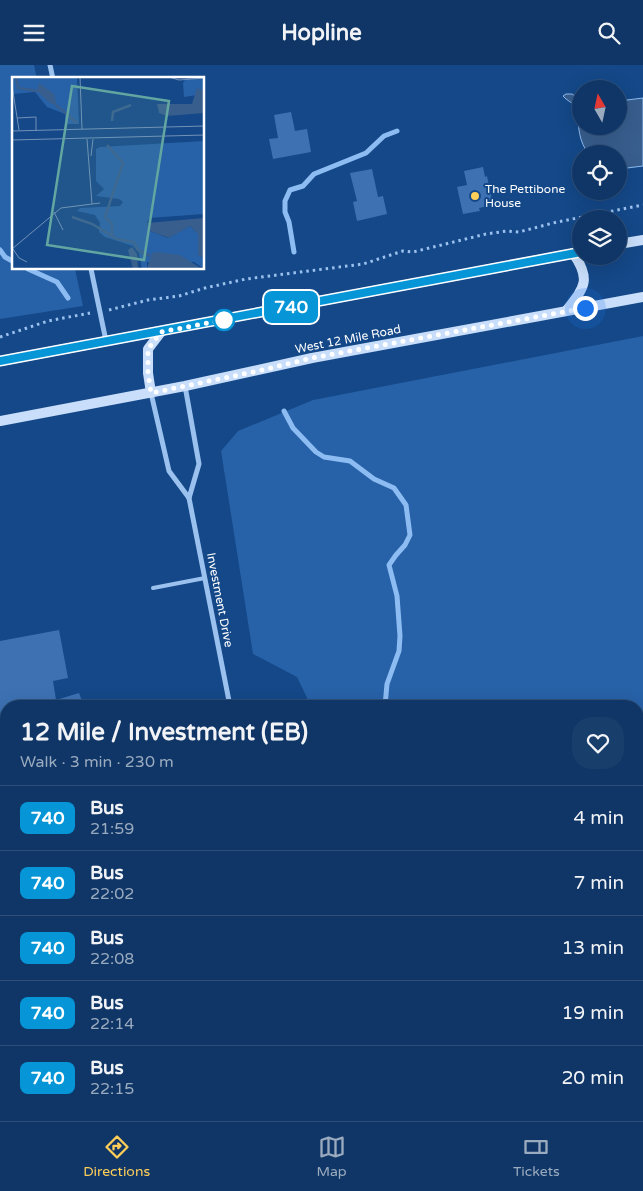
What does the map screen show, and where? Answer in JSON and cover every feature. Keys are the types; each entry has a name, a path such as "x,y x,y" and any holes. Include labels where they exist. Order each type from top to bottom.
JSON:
{"main road":[{"path":"627,243 643,240"},
{"path":"0,361 572,253"},
{"path":"566,311 579,294 585,278 581,265"},
{"name":"West 12 Mile Road","path":"0,421 151,393 312,358 643,297"},
{"path":"151,393 148,373 148,349 161,332"}],"street":[{"path":"91,270 106,341"},
{"name":"Investment Drive","path":"185,386 198,464 189,498"},
{"name":"Investment Drive","path":"151,393 169,471 189,498 229,700"}],"lane":[{"path":"153,588 205,578"}],"path":[{"path":"0,337 48,321 100,312 148,300 179,296 246,279 363,264 403,251 413,252 502,231 519,232 557,222 643,205"}],"shaded area":[{"path":"0,65 34,65 37,77 12,77 12,270 75,270 83,306 0,319"},
{"path":"572,94 572,103 563,96"},
{"path":"643,98 643,166 627,168 627,145 583,144 581,135 628,135 628,100"},
{"path":"643,336 643,700 308,700 297,677 253,654 221,451 238,431 313,400"}],"building":[{"path":"291,112 295,131 307,129 311,152 273,159 269,139 278,138 274,115"},
{"name":"The Pettibone House","path":"483,167 485,177 487,176 493,205 479,208 480,211 463,214 457,187 467,185 464,171"},
{"path":"372,169 378,197 383,196 387,214 357,221 353,202 357,201 350,173"},
{"path":"59,630 68,678 53,681 56,700 0,700 0,641"},
{"path":"79,693 82,700 56,700"}],"waterway":[{"path":"294,252 289,222 285,212 285,201 290,190 303,186 314,174 366,153 384,136 397,131"},
{"path":"0,250 5,257 12,261"},
{"path":"30,270 57,282 68,298"},
{"path":"284,411 293,428 316,452 324,457 350,461 374,479 394,488 406,505 410,535 405,545 389,565 397,596 400,636 399,651 387,684 386,700"}],"bus line":[{"name":"740","path":"0,361 572,254"}],"place":[{"name":"The Pettibone House","path":"475,196"}],"route":[{"path":"224,320 161,332 148,349 147,360 151,393 312,358 585,308"}]}
